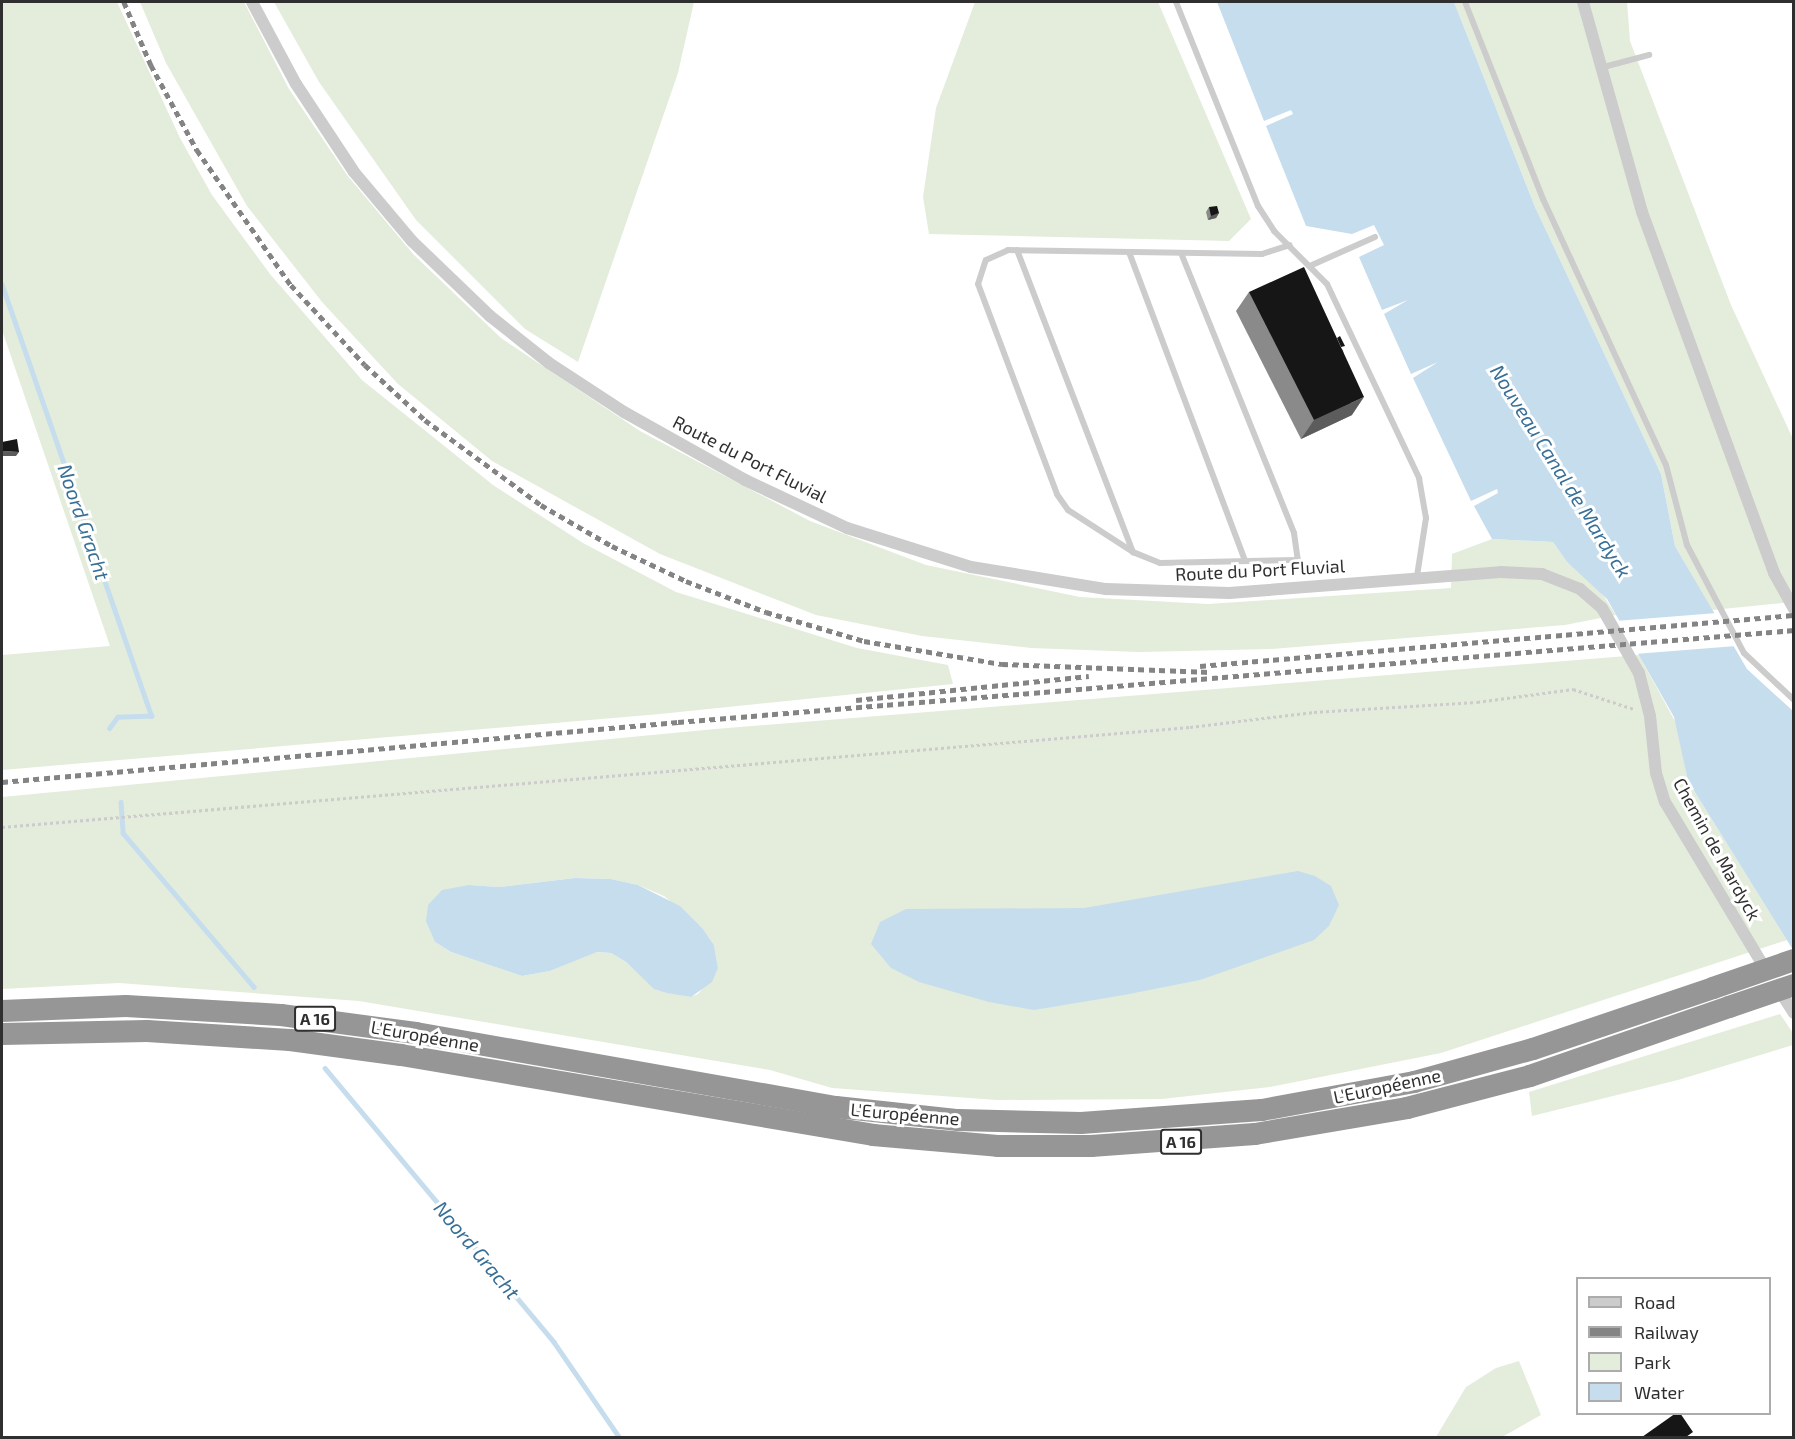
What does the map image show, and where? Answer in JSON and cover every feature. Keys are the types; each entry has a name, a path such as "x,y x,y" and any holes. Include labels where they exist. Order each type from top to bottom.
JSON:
{"highway":[{"name":"L'Européenne","path":"2,1011 126,1006 281,1015 416,1033 836,1107 958,1120 1081,1123 1243,1112 1383,1089 1503,1059 1794,960"},
{"name":"L'Européenne","path":"2,1034 133,1030 282,1039 401,1055 808,1126 935,1142 1074,1147 1255,1134 1407,1108 1559,1066 1794,985"}],"street":[{"name":"Route du Port Fluvial","path":"252,2 296,84 354,172 456,285 519,340 576,382 771,493 847,528 927,555 986,571 1077,586 1229,593 1417,576"},
{"path":"1583,2 1599,68 1645,220 1774,573 1794,609"},
{"name":"Chemin de Mardyck","path":"1417,576 1532,573 1553,577 1580,589 1602,608 1634,663 1650,716 1654,763 1665,802 1794,1013"}],"lane":[{"path":"1176,2 1258,206 1268,224 1312,265 1333,294 1419,478 1425,518 1417,576"},
{"path":"1465,2 1543,199 1666,465 1680,525 1690,551 1744,653 1794,700"},
{"path":"1599,68 1648,55"},
{"path":"1312,265 1375,237"},
{"path":"1181,253 1296,539 1298,560 1170,564 1133,552 1068,510 1060,501 979,296 978,278 983,263 995,253 1017,250 1262,254 1290,245"},
{"path":"1017,250 1133,552"},
{"path":"1129,252 1245,561"}],"path":[{"path":"2,827 1190,727 1314,712 1477,702 1573,689 1589,691 1650,716"}],"green space":[{"path":"2,2 117,2 180,138 212,195 270,274 362,380 493,485 583,543 676,592 857,648 948,665 953,684 660,714 2,770 2,655 110,646 2,330"},
{"path":"140,2 244,2 289,89 347,175 414,255 501,338 640,431 810,521 926,565 1080,597 1208,604 1451,588 1452,554 1492,539 1553,542 1567,562 1599,589 1616,615 1565,625 1272,649 1139,652 1031,648 922,636 816,615 660,554 492,461 398,384 322,302 247,206 166,63"},
{"path":"274,2 694,2 678,73 578,362 525,329 416,220 319,82"},
{"path":"975,2 1158,2 1251,219 1229,241 929,234 923,197 936,108"},
{"path":"1454,2 1627,2 1630,41 1731,305 1793,439 1793,602 1712,610 1675,546 1661,474 1535,207"},
{"path":"1639,655 1677,725 1688,781 1787,940 1441,1053 1270,1087 1162,1099 997,1100 832,1088 770,1070 359,1001 119,983 2,989 2,797 715,729","holes":["575,878 611,879 638,885 664,896 703,929 714,945 718,968 698,994 690,997 655,989 626,962 611,953 596,952 550,971 522,976 451,952 435,942 469,885 499,887"]},
{"path":"1780,1014 1793,1033 1793,1045 1678,1080 1532,1116 1529,1092"},
{"path":"1519,1361 1541,1415 1502,1437 1436,1437 1466,1387 1496,1368"}],"water":[{"name":"Nouveau Canal de Mardyck","path":"1217,2 1454,2 1535,207 1661,474 1675,546 1747,669 1793,711 1793,950 1688,781 1674,717 1607,599 1567,562 1553,542 1492,539 1474,506 1498,493 1497,489 1471,501 1413,378 1438,362 1411,374 1384,314 1408,300 1382,310 1359,257 1384,245 1374,225 1352,234 1306,226 1266,126 1293,114 1291,110 1264,121"},
{"path":"1298,871 1315,876 1331,886 1339,905 1329,926 1314,940 1200,980 1124,995 1034,1010 989,1002 919,982 891,968 871,944 880,922 906,909 1084,908"},
{"path":"575,878 611,879 638,885 680,906 703,929 714,945 718,968 712,982 691,997 667,993 654,989 626,962 611,953 597,952 550,971 522,976 451,952 435,942 426,921 428,905 442,890 469,885 499,887"}],"pier":[{"path":"1717,613 1736,646 1635,654 1616,621"}],"building":[{"path":"1217,206 1219,213 1211,216 1209,207"},
{"path":"1304,267 1364,397 1314,420 1249,292"},
{"path":"1340,336 1345,346 1341,347 1337,338"},
{"path":"17,439 19,452 2,451 2,442"},
{"path":"1673,1415 1681,1415 1693,1432 1686,1437 1642,1437"}],"waterway":[{"name":"Noord Gracht","path":"2,284 152,716 118,717 110,728"},
{"name":"Noord Gracht","path":"121,802 123,833 254,987"},
{"name":"Noord Gracht","path":"325,1068 554,1342 620,1438"}],"railway":[{"path":"124,2 151,65 197,150 291,285 365,365 425,420 541,505 612,546 686,581 766,612 864,641 1002,664 1210,672"},
{"path":"1200,666 1794,615"},
{"path":"2,782 678,722 1794,630"},
{"path":"856,700 1089,676"}]}
